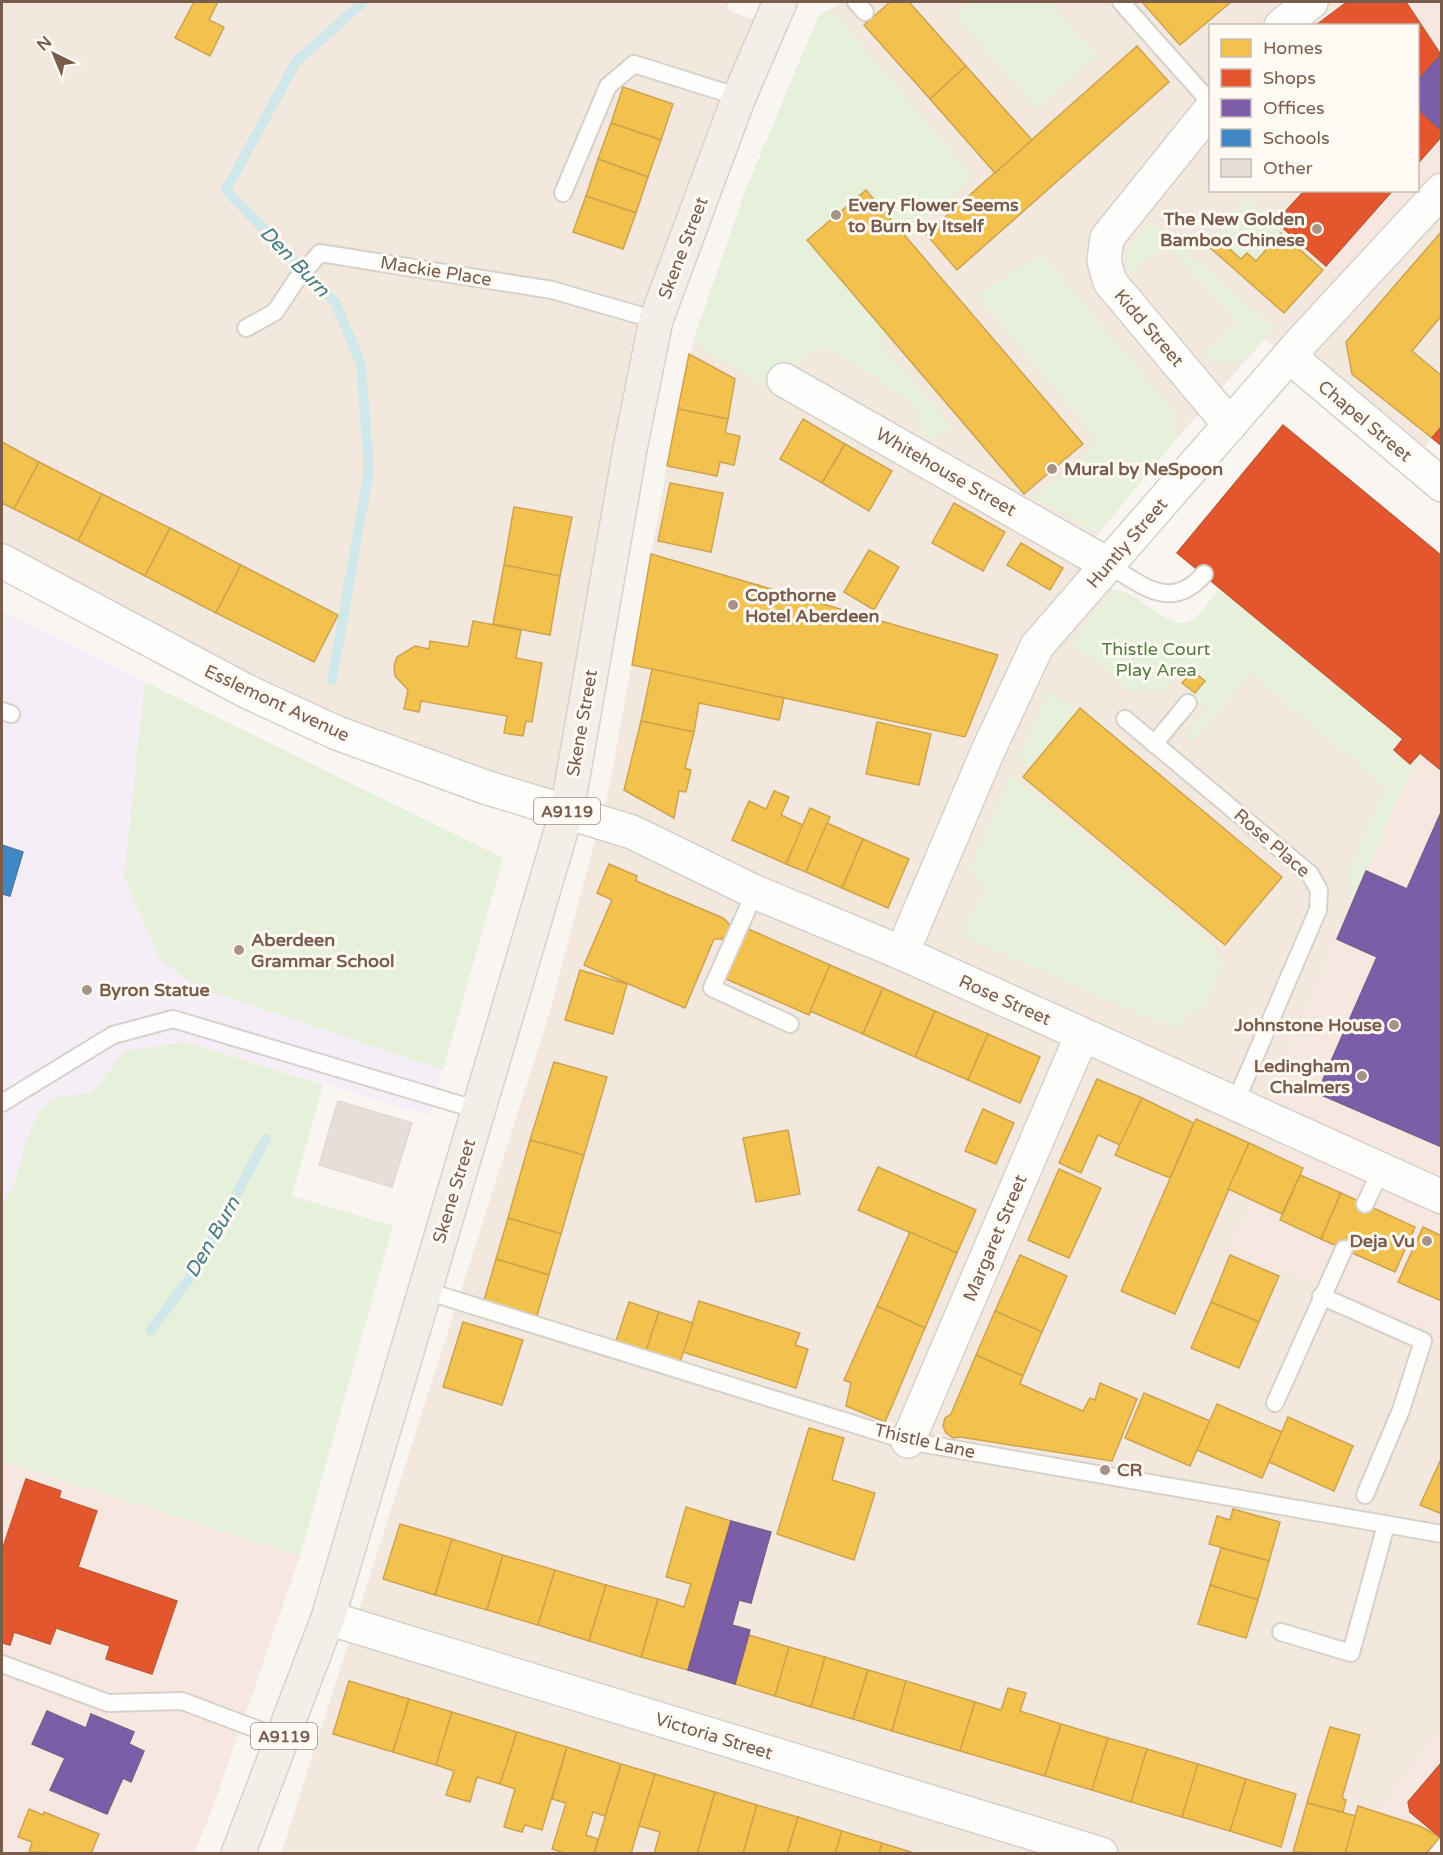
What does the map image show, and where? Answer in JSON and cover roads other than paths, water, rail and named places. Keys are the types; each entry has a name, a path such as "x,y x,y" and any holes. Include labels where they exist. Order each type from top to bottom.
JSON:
{"main road":[{"name":"Skene Street","path":"328,1618 423,1290 567,811 630,449 656,320 740,97 780,2"},
{"name":"A9119","path":"237,1854 328,1618"}],"street":[{"path":"1284,24 1311,2"},
{"name":"Kidd Street","path":"1209,111 1107,238 1104,261 1110,282 1230,425"},
{"name":"Huntly Street","path":"902,953 987,753 1037,646 1289,356 1442,190"},
{"name":"Chapel Street","path":"1289,356 1442,485"},
{"name":"Whitehouse Street","path":"784,380 1107,564"},
{"name":"Esslemont Avenue","path":"2,561 248,692 337,733 485,787 567,811"},
{"name":"Rose Street","path":"567,811 632,832 755,892 902,953 1442,1197"},
{"name":"Margaret Street","path":"908,1441 1082,1035"},
{"name":"Victoria Street","path":"328,1618 1101,1854"}],"lane":[{"path":"1121,2 1209,101"},
{"path":"563,192 608,86 634,64 740,97"},
{"name":"Mackie Place","path":"246,328 276,312 297,279 320,253 552,290 656,320"},
{"path":"1107,564 1158,593 1167,595 1186,590 1204,574"},
{"path":"1154,744 1188,703"},
{"name":"Rose Place","path":"1125,719 1310,874 1319,890 1318,910 1235,1103"},
{"path":"755,892 712,988 790,1024"},
{"path":"2,1103 113,1035 173,1019 478,1110"},
{"path":"1365,1204 1381,1170"},
{"path":"1275,1403 1344,1249"},
{"name":"Thistle Lane","path":"423,1290 908,1441 1442,1534"},
{"path":"1321,1296 1423,1341 1401,1410 1365,1494"},
{"path":"1281,1632 1351,1653 1386,1525"},
{"path":"2,1664 108,1703 182,1701 283,1739"}],"waterway":[{"name":"Den Burn","path":"332,680 369,470 361,364 335,302 226,190 296,62 363,2"},
{"name":"Den Burn","path":"151,1330 197,1268 266,1139"}],"place":[{"name":"Every Flower Seems to Burn by Itself","path":"836,215"},
{"name":"The New Golden Bamboo Chinese","path":"1317,229"},
{"name":"Mural by NeSpoon","path":"1052,469"},
{"name":"Copthorne Hotel Aberdeen","path":"733,605"},
{"name":"Aberdeen Grammar School","path":"239,950"},
{"name":"Byron Statue","path":"87,990"},
{"name":"Johnstone House","path":"1394,1025"},
{"name":"Ledingham Chalmers","path":"1362,1076"},
{"name":"Deja Vu","path":"1427,1241"},
{"name":"CR","path":"1105,1470"}],"park label":[{"name":"Thistle Court Play Area","path":"1156,659"}]}
